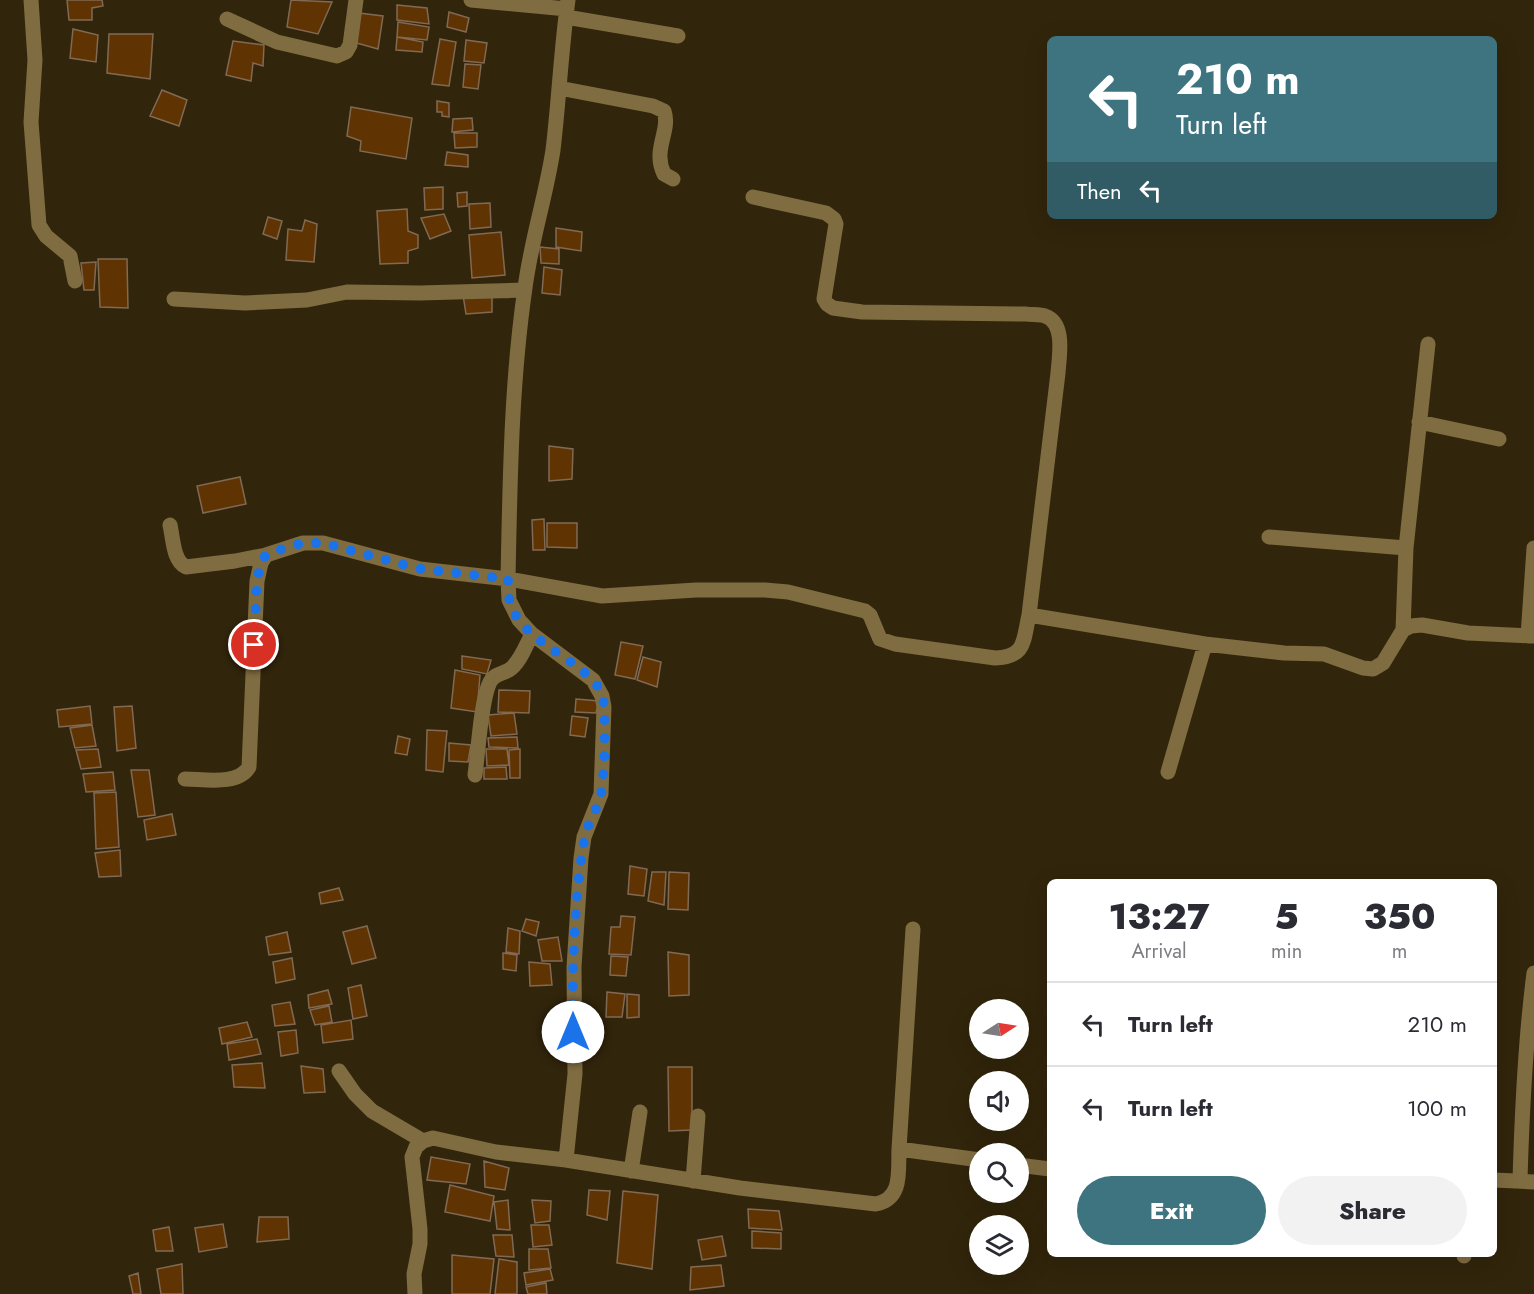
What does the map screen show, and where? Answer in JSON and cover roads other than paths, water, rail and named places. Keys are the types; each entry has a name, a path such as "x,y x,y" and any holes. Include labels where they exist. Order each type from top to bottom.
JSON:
{"street":[{"path":"31,0 35,60 31,122 39,225 46,236 70,256 75,281"},
{"path":"227,19 277,42 337,56 346,52 350,45 357,0"},
{"path":"471,0 567,9 678,36"},
{"path":"566,1160 574,1074 574,967 581,858 584,837 601,794 604,707 602,696 593,680 532,634 513,611 509,600 508,579 512,441 524,290 548,178 567,9"},
{"path":"559,88 652,106 664,111 665,123 659,156 664,174 673,178"},
{"path":"170,525 177,559 180,565 186,567 266,555 303,543 323,543 420,569 508,579 602,596 696,590 788,592 865,611 870,615 880,639 895,644 995,658 1016,654 1021,648 1029,615 1058,373 1059,336 1055,323 1045,316 1026,314 862,312 833,308 825,299 835,234 834,219 826,213 753,197"},
{"path":"174,299 245,303 307,300 347,292 420,293 524,290"},
{"path":"1029,615 1205,644 1284,653 1324,654 1364,668 1373,669 1383,663 1403,630 1406,548 1428,344"},
{"path":"1419,422 1499,439"},
{"path":"1269,537 1406,548"},
{"path":"1403,630 1411,626 1422,625 1468,633 1531,636 1534,548"},
{"path":"185,778 236,778 245,774 249,767 257,581 261,562 266,555"},
{"path":"475,775 486,694 490,681 495,675 510,669 515,664 532,634"},
{"path":"1168,772 1205,644"},
{"path":"416,1294 414,1274 420,1244 420,1229 412,1156 416,1147 423,1141 434,1138 496,1152 566,1160 693,1180 876,1204 886,1202 894,1195 897,1186 912,929"},
{"path":"1497,1180 1527,1181 1522,1094 1534,973"},
{"path":"339,1071 355,1094 372,1111 423,1141"},
{"path":"632,1171 640,1112"},
{"path":"693,1180 698,1116"},
{"path":"900,1149 969,1158"},
{"path":"1029,1166 1047,1169"}]}
